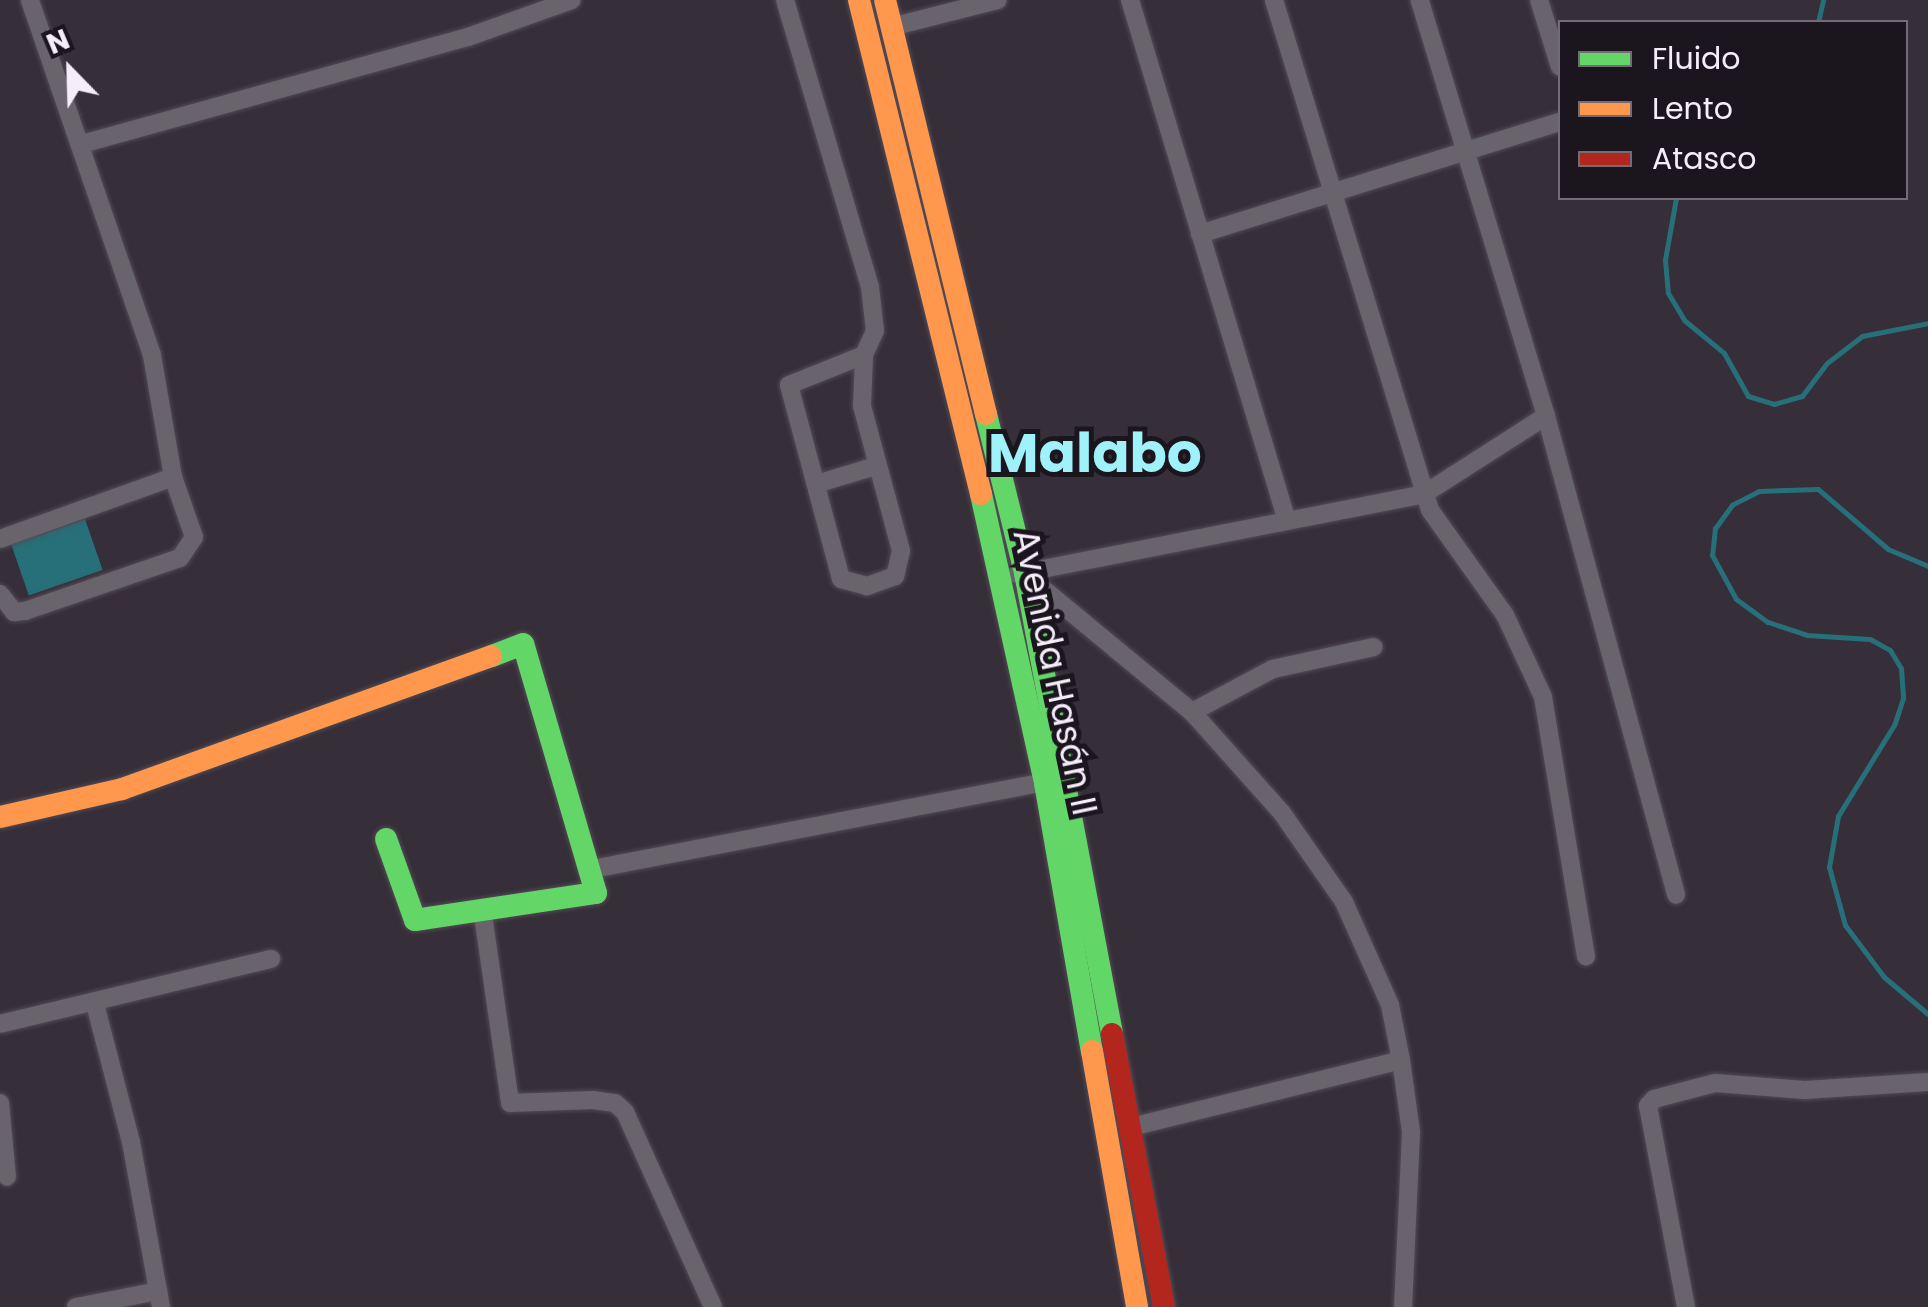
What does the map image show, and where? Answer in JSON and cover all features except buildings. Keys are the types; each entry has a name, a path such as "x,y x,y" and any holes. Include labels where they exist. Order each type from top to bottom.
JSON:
{"main road":[{"name":"Avenida Hasán II","path":"859,0 1001,577 1056,780 1131,1128 1164,1307"},
{"name":"Avenida Hasán II","path":"885,0 1025,573 1137,1307"},
{"path":"0,817 122,789 523,644 593,869 596,893 590,899 482,908 415,920 386,838"}],"street":[{"path":"0,594 14,612 25,611 180,558 194,536 174,477 158,375 30,0"},
{"path":"82,144 468,37 572,0"},
{"path":"785,0 870,287 875,331 864,355 862,406 901,551 900,568 883,582 848,585 841,579 789,385 864,355"},
{"path":"891,27 998,0"},
{"path":"1130,0 1287,522"},
{"path":"1274,0 1424,494 1505,615 1542,697 1586,956"},
{"path":"1420,0 1546,416 1676,895"},
{"path":"1538,0 1558,62"},
{"path":"1200,234 1558,123"},
{"path":"1001,577 1424,494 1546,416"},
{"path":"816,484 876,466"},
{"path":"0,539 174,477"},
{"path":"1025,573 1192,712 1282,813 1344,902 1390,1005 1402,1060 1410,1132 1404,1307"},
{"path":"1192,712 1273,668 1374,647"},
{"path":"593,869 1056,780"},
{"path":"482,908 510,1104 593,1100 615,1103 625,1112 713,1307"},
{"path":"0,1024 271,959"},
{"path":"76,1307 159,1299 131,1142 95,1004"},
{"path":"1131,1128 1402,1060"},
{"path":"1685,1306 1648,1106 1654,1098 1715,1083 1805,1090 1928,1082"},
{"path":"0,1103 7,1177"}],"water":[{"path":"85,519 103,570 29,595 11,544"}],"waterway":[{"path":"1818,20 1823,0"},
{"path":"1676,200 1665,260 1668,293 1684,320 1724,353 1748,396 1774,404 1802,396 1827,363 1862,336 1928,323"},
{"path":"1928,566 1888,549 1818,489 1759,491 1732,505 1715,528 1712,555 1736,599 1768,622 1807,635 1870,639 1890,650 1901,668 1903,698 1894,725 1838,816 1829,867 1845,925 1884,977 1928,1014"}],"traffic: fast":[{"path":"986,414 1025,573 1112,1034"},
{"path":"981,494 1045,783 1092,1051"},
{"path":"386,839 415,920 596,893 523,644 491,656"}],"traffic: slow":[{"path":"859,0 981,494"},
{"path":"885,0 986,414"},
{"path":"0,817 122,789 491,656"},
{"path":"1092,1051 1137,1307"}],"traffic: jam":[{"path":"1112,1034 1164,1307"}],"district":[{"name":"Malabo","path":"1095,453"}]}
